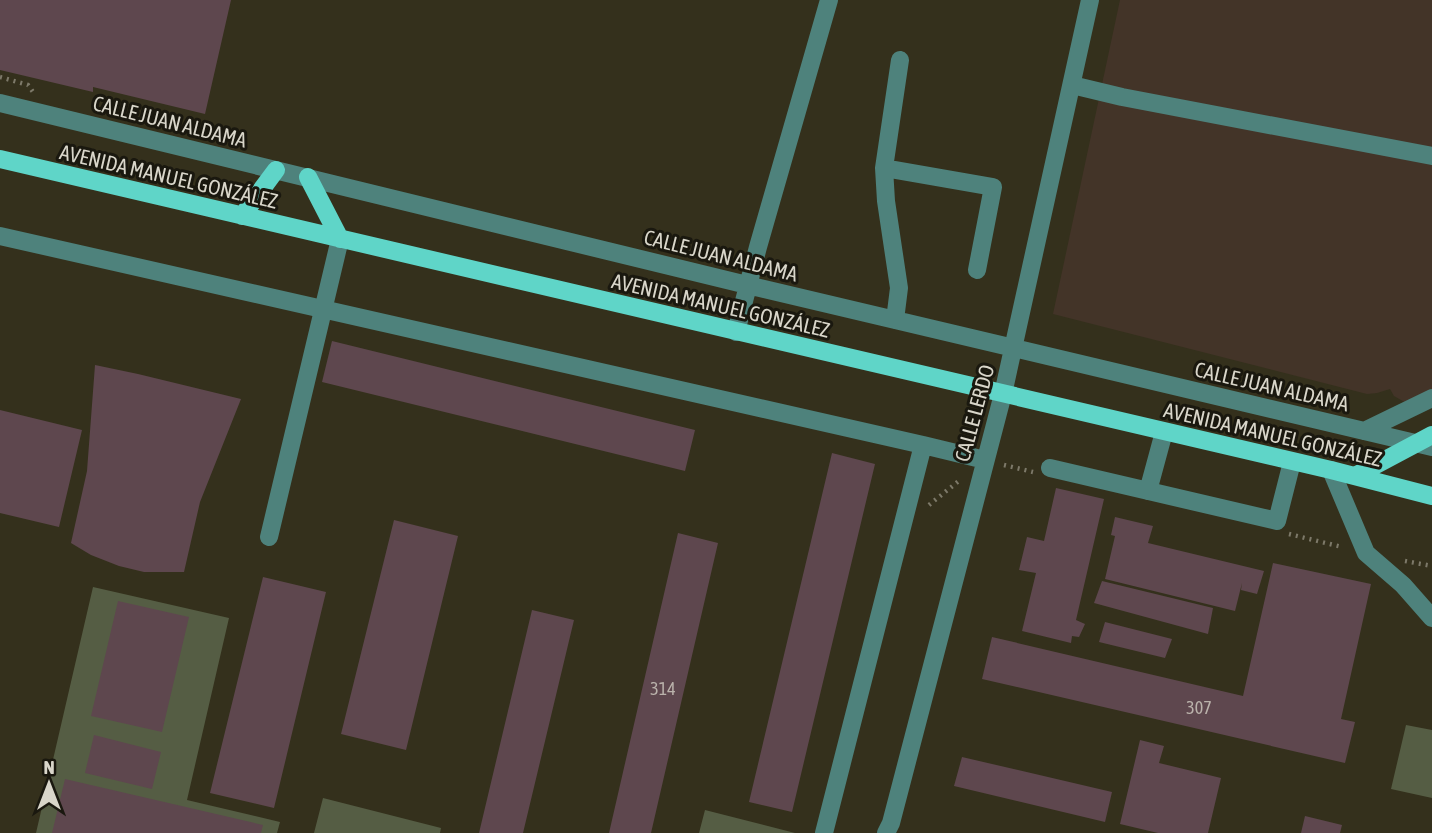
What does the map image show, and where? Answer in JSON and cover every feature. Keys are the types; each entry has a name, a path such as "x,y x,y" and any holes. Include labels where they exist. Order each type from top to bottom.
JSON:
{"main road":[{"name":"AVENIDA MANUEL GONZÁLEZ","path":"0,159 1432,496"},
{"path":"242,216 276,170"},
{"path":"308,177 340,239"},
{"path":"1355,477 1427,442"}],"street":[{"path":"736,332 829,0"},
{"name":"CALLE LERDO","path":"886,833 891,823 1003,394 1090,0"},
{"path":"895,320 899,288 886,201 884,168 900,60"},
{"path":"1072,85 1432,156"},
{"name":"CALLE JUAN ALDAMA","path":"0,103 895,320 1364,431 1427,442"},
{"path":"884,168 993,187 977,270"},
{"path":"0,236 985,460"},
{"path":"269,537 340,239"},
{"path":"1364,431 1432,398"},
{"path":"1148,491 1164,432"},
{"path":"824,833 923,445"},
{"path":"1050,468 1278,521 1292,461"},
{"path":"1331,471 1366,553 1403,585 1432,618"}],"path":[{"path":"0,77 28,85"}],"shaded area":[{"path":"1120,0 1432,0 1432,400 1408,404 1394,396 1390,389 1367,394 1053,314"}],"green space":[{"path":"93,587 229,618 187,800 280,822 277,833 36,833"},
{"path":"1406,725 1432,730 1432,798 1391,789"},
{"path":"323,798 441,828 440,833 314,833"},
{"path":"705,810 795,833 699,833"}],"building":[{"path":"0,0 231,0 205,114 93,87 93,92 0,70"},
{"path":"332,341 695,430 685,471 322,382"},
{"path":"95,365 241,399 200,502 184,572 144,572 119,566 91,555 71,543 87,471"},
{"path":"0,410 82,430 59,527 0,513"},
{"path":"832,453 875,464 792,812 749,802"},
{"path":"1056,488 1104,499 1076,620 1085,624 1079,637 1072,636 1071,643 1022,631 1036,573 1019,570 1027,537 1044,541"},
{"path":"1115,517 1153,526 1148,543 1264,571 1257,594 1241,590 1242,583 1235,611 1105,579 1115,536 1111,535"},
{"path":"394,520 458,536 406,750 341,734"},
{"path":"678,533 718,543 651,833 609,833"},
{"path":"1273,563 1371,584 1341,719 1355,722 1345,763 982,679 992,637 1243,696"},
{"path":"263,577 326,592 274,808 210,793"},
{"path":"1102,581 1213,608 1208,634 1094,603"},
{"path":"118,601 189,617 162,732 91,716"},
{"path":"532,610 574,620 523,833 479,833"},
{"path":"1105,622 1172,639 1165,658 1099,642"},
{"path":"94,735 161,752 152,789 85,773"},
{"path":"1140,740 1164,746 1159,763 1221,778 1208,833 1158,833 1120,824"},
{"path":"962,757 1112,792 1105,822 954,786"},
{"path":"65,779 263,825 261,833 52,833"},
{"path":"1305,816 1342,825 1340,833 1301,833"}]}
